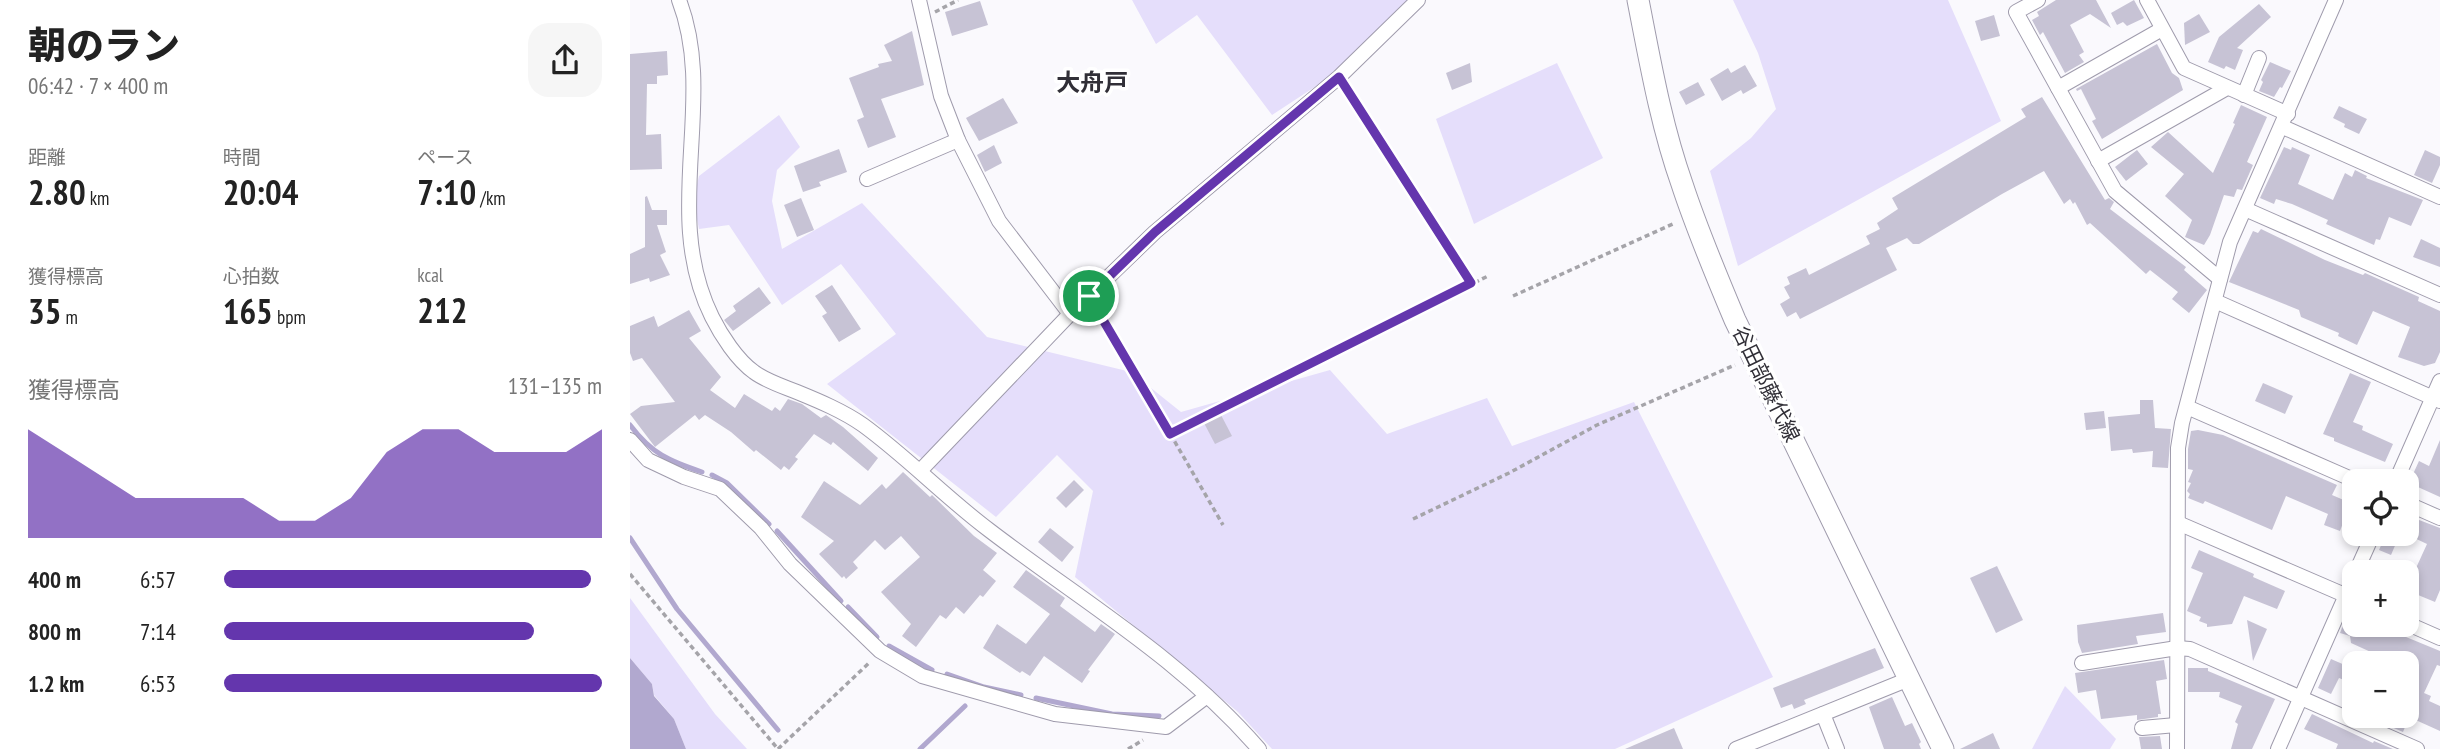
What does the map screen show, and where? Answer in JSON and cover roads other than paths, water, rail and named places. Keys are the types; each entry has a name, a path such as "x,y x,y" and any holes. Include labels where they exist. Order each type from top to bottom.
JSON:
{"main road":[{"name":"谷田部藤代線","path":"1638,0 1666,129 1681,182 1709,260 1752,356 1943,749"}],"street":[{"path":"679,0 685,14 693,60 688,186 690,244 699,286 713,320 738,355 755,373 862,425 989,530 1120,624 1193,681 1259,749"},
{"path":"919,0 941,96 958,140 999,221 1070,314"},
{"path":"920,471 1070,314 1155,232 1339,77 1418,0"},
{"path":"2038,0 2016,12 2115,191 2220,279"},
{"path":"2147,0 2184,68 2244,95 2285,120 2440,197"},
{"path":"2177,749 2178,448 2230,242 2336,0"},
{"path":"2058,88 2162,29"},
{"path":"2244,95 2259,58"},
{"path":"2098,161 2227,88"},
{"path":"867,180 958,140"},
{"path":"2245,209 2440,295"},
{"path":"2215,301 2436,399"},
{"path":"2402,469 2436,399 2440,381"},
{"path":"2187,407 2342,475"},
{"path":"630,440 648,460 684,477 720,489 761,528 790,564 880,651 922,676 1055,714 1166,727 1207,696"},
{"path":"2419,509 2440,518"},
{"path":"2178,523 2342,594"},
{"path":"2278,749 2342,613"},
{"path":"2419,629 2440,638"},
{"path":"2082,663 2177,648 2190,649 2417,749"},
{"path":"1736,749 1909,680"},
{"path":"1823,714 1837,749"},
{"path":"2142,728 2176,725"}],"waterway":[{"path":"630,425 654,450 702,472"},
{"path":"712,475 727,483 769,524"},
{"path":"777,531 841,601"},
{"path":"630,538 677,609 778,730"},
{"path":"848,607 877,637"},
{"path":"889,646 932,670"},
{"path":"947,674 984,687 1021,695"},
{"path":"1036,698 1112,714 1159,716"},
{"path":"920,749 965,706"}],"district":[{"name":"大舟戸","path":"1092,83"}]}
